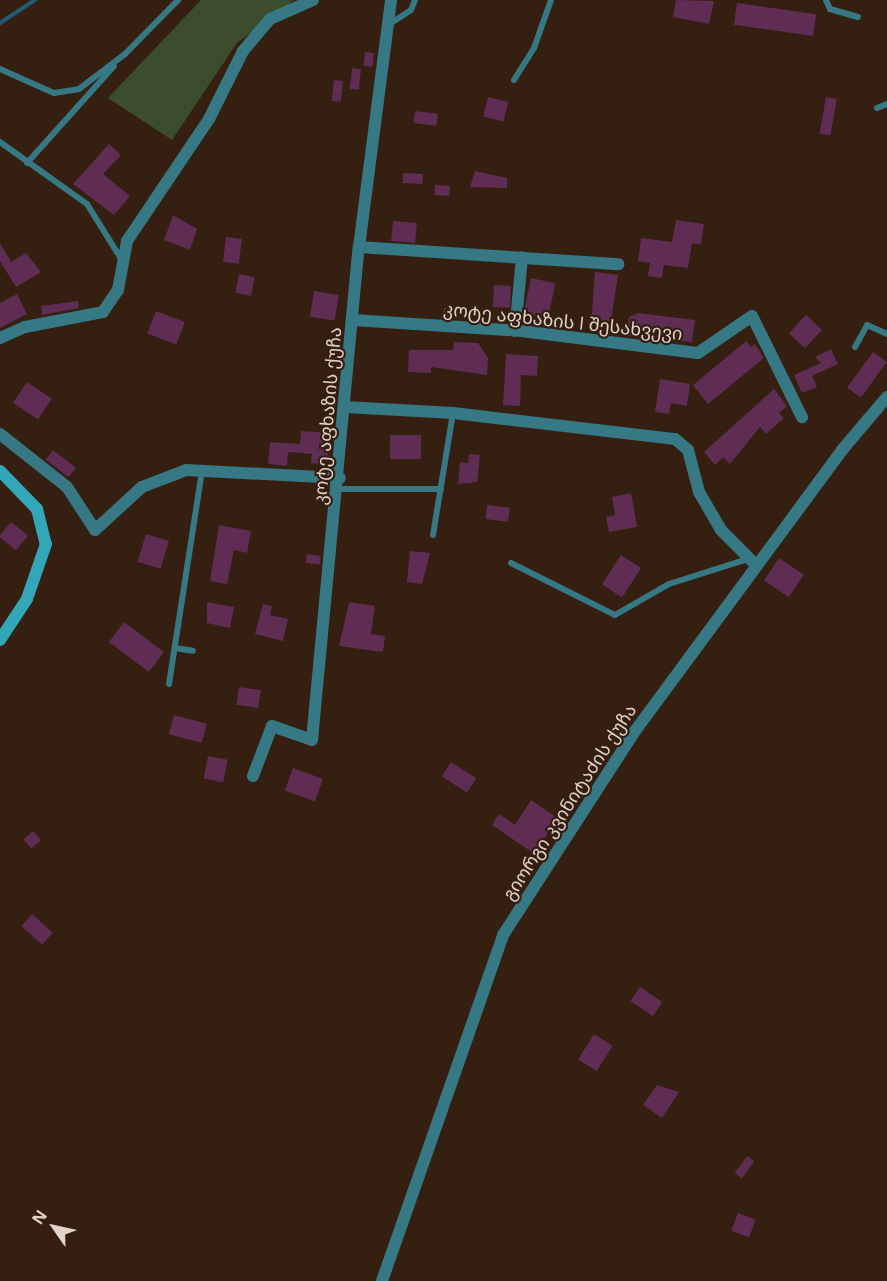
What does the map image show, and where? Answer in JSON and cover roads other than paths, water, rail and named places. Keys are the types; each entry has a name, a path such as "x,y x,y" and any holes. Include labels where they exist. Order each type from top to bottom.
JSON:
{"main road":[{"path":"0,471 38,509 46,544 27,599 0,640"}],"street":[{"path":"0,338 25,327 103,312 118,290 120,257 209,119 243,51 270,19 313,0"},
{"name":"კოტე აფხაზის ქუჩა","path":"253,776 272,726 312,740 339,484 358,247 391,0"},
{"path":"358,247 618,264"},
{"path":"514,331 522,257"},
{"name":"კოტე აფხაზის I შესახვევი","path":"353,320 514,331 698,353 752,316 802,417"},
{"name":"გიორგი კვინიტაძის ქუჩა","path":"382,1281 503,935 635,731 752,562 887,397"},
{"path":"345,407 453,413 682,442 707,507 752,562"},
{"path":"0,434 67,488 95,530 142,487 186,470 339,484"}],"lane":[{"path":"27,163 125,54 178,0"},
{"path":"386,27 411,10 415,0"},
{"path":"514,80 534,48 551,0"},
{"path":"826,0 830,9 858,17"},
{"path":"0,69 54,93 79,89 125,54"},
{"path":"877,108 887,104"},
{"path":"0,142 87,204 120,257"},
{"path":"855,347 867,325 887,334"},
{"path":"433,534 453,413"},
{"path":"169,684 202,470"},
{"path":"339,484 441,489"},
{"path":"511,563 615,615 669,584 752,562"},
{"path":"174,648 193,651"}],"waterway":[{"path":"0,23 35,0"}]}
